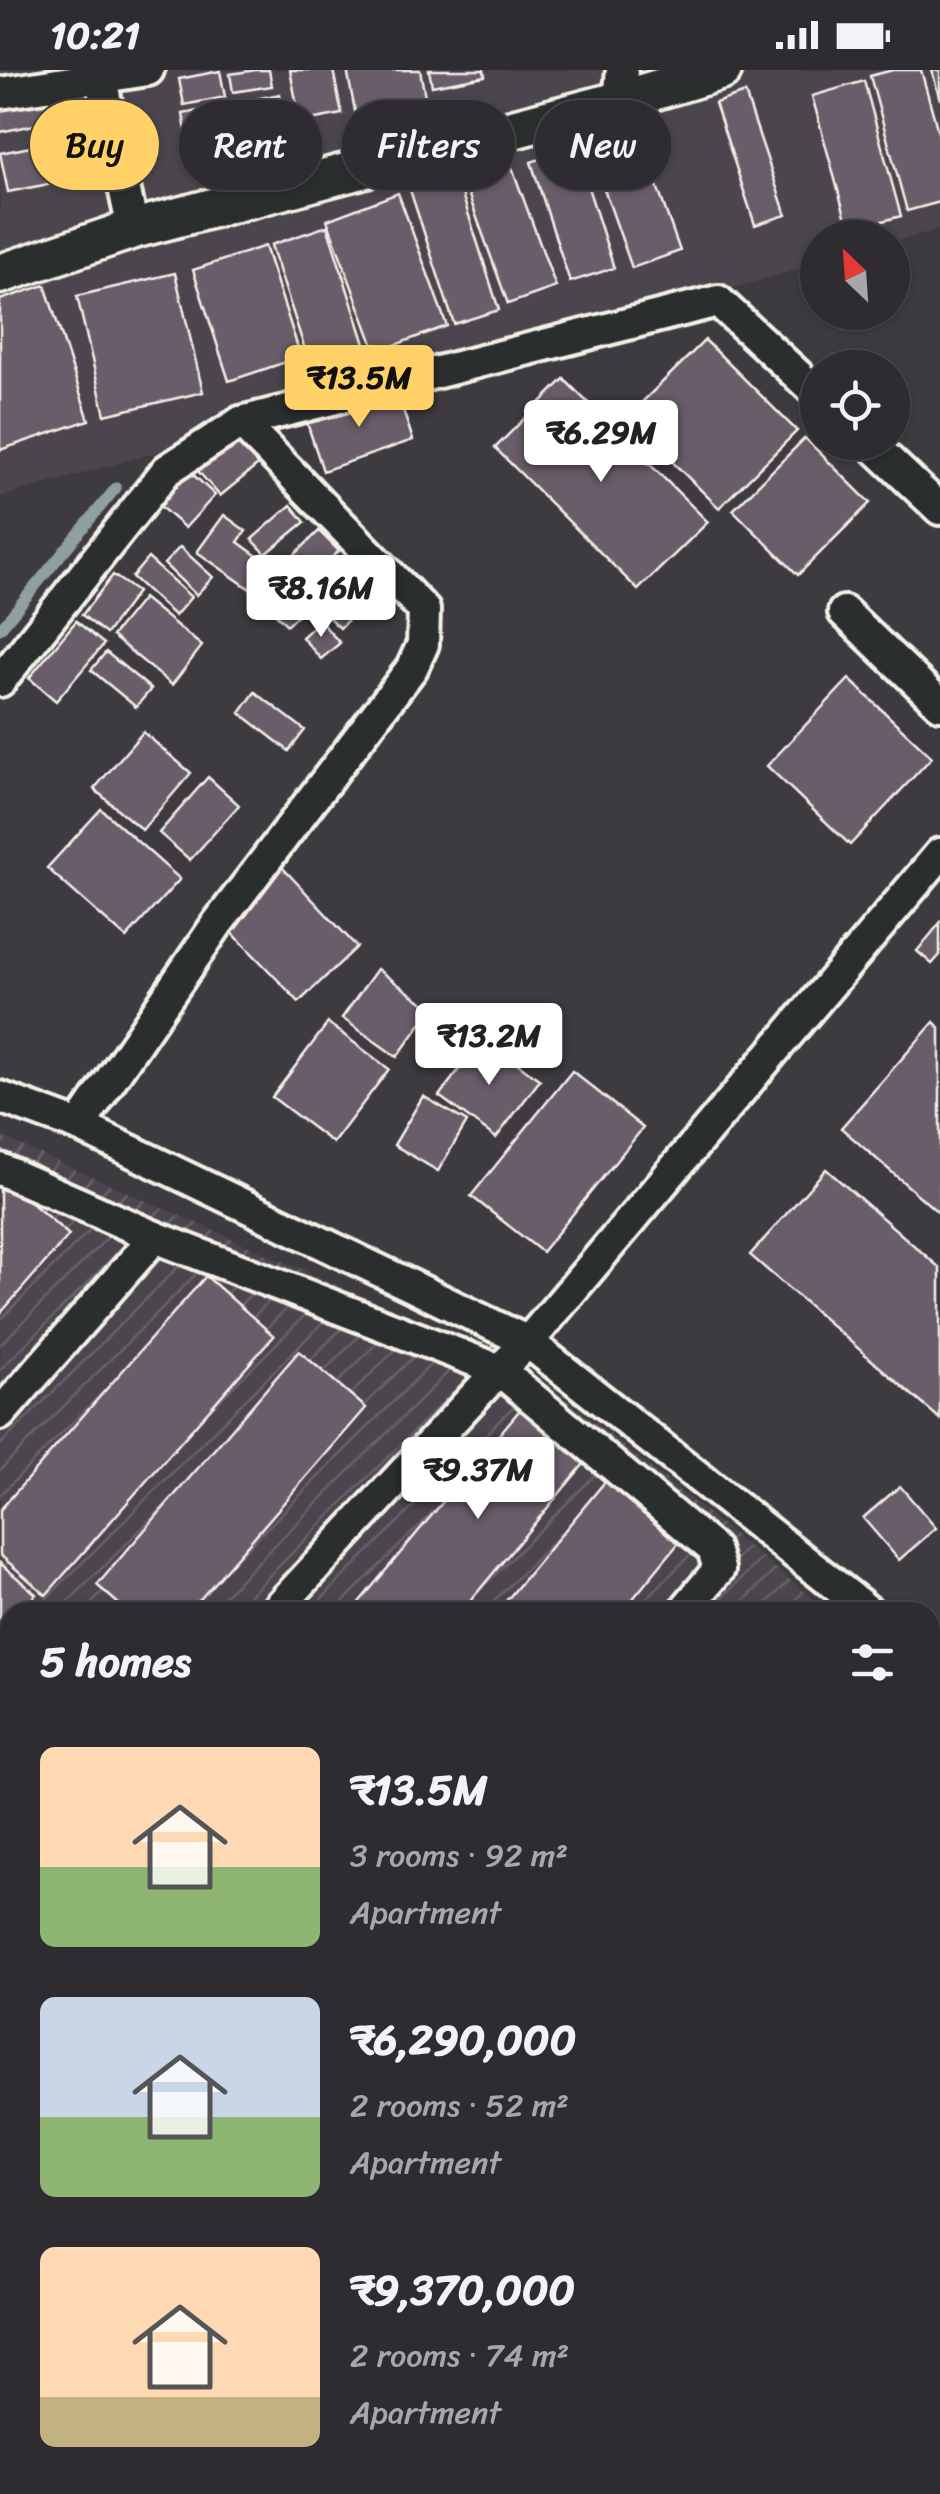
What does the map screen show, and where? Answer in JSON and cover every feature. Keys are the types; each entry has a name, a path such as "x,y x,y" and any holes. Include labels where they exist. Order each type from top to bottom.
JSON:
{"street":[{"path":"0,94 100,73 148,70"},
{"path":"0,274 134,229 621,85 722,70"},
{"path":"100,73 134,229"},
{"path":"0,682 167,470 241,422 718,301 800,377"},
{"path":"79,1126 217,924 412,668 423,644 424,610 241,422"},
{"path":"888,460 940,510"},
{"path":"844,612 940,704"},
{"path":"283,1602 528,1342 940,854"},
{"path":"0,1096 79,1126 528,1342 856,1602"},
{"path":"0,1168 154,1236 499,1370 713,1549 720,1569 692,1602"},
{"path":"0,1414 154,1236"}],"shaded area":[{"path":"0,70 940,70 940,229 910,237 910,220 800,220 800,269 0,497"},
{"path":"0,1136 531,1371 818,1602 0,1602"}],"building":[{"path":"269,70 272,86 233,92 230,74"},
{"path":"290,70 333,70 342,114 322,118 322,100 296,100"},
{"path":"347,70 420,70 426,100 353,100"},
{"path":"429,70 484,70 485,76 432,86"},
{"path":"893,70 921,70 940,139 940,202 907,211 870,76"},
{"path":"932,70 940,70 940,100"},
{"path":"220,71 225,97 183,100 179,79"},
{"path":"864,81 901,216 846,220 812,96"},
{"path":"745,93 786,215 755,225 715,103"},
{"path":"280,94 281,100 251,100"},
{"path":"30,104 30,126 0,132 0,110"},
{"path":"30,147 30,188 8,192 0,153"},
{"path":"515,176 556,287 508,304 467,190 515,190"},
{"path":"410,190 461,190 499,310 454,324"},
{"path":"540,190 589,190 614,268 570,282"},
{"path":"604,190 658,190 680,251 632,268"},
{"path":"398,193 447,326 376,352 327,220"},
{"path":"327,226 365,344 309,362 271,245"},
{"path":"265,246 301,357 229,381 193,270"},
{"path":"175,273 203,392 105,415 77,296"},
{"path":"45,285 89,420 0,450 0,300"},
{"path":"705,340 797,431 719,508 627,417"},
{"path":"564,379 708,522 638,590 495,448"},
{"path":"396,389 413,440 323,471 306,420"},
{"path":"235,438 258,465 220,496 197,470"},
{"path":"800,443 800,460 827,460 870,503 798,575 733,510"},
{"path":"187,469 215,495 185,528 156,503"},
{"path":"291,505 305,522 266,554 252,539"},
{"path":"224,515 246,531 238,542 271,566 253,591 197,552"},
{"path":"319,531 339,551 299,590 279,570"},
{"path":"180,547 213,577 196,595 164,564"},
{"path":"345,555 379,587 340,628 305,596"},
{"path":"148,558 191,597 175,616 132,577"},
{"path":"113,575 137,592 106,634 82,615"},
{"path":"276,578 305,608 287,625 257,596"},
{"path":"143,598 202,646 172,685 112,636"},
{"path":"76,621 104,644 56,701 29,678"},
{"path":"320,621 340,643 321,659 302,637"},
{"path":"106,652 151,689 136,707 91,670"},
{"path":"849,679 932,757 850,845 767,766"},
{"path":"255,692 305,730 289,751 240,713"},
{"path":"143,732 191,773 142,830 94,789"},
{"path":"208,777 239,805 190,860 159,833"},
{"path":"101,809 180,879 126,938 47,868"},
{"path":"281,866 357,947 299,1002 222,922"},
{"path":"940,923 940,955 932,964 917,951"},
{"path":"377,969 432,1009 397,1057 342,1018"},
{"path":"934,1022 940,1028 940,1214 841,1128"},
{"path":"328,1023 389,1069 333,1143 272,1097"},
{"path":"483,1038 540,1080 496,1138 439,1096"},
{"path":"572,1071 643,1128 542,1252 471,1196"},
{"path":"423,1096 467,1122 438,1171 394,1145"},
{"path":"826,1169 940,1268 940,1419 750,1255"},
{"path":"6,1181 69,1235 0,1314 0,1189"},
{"path":"206,1276 274,1336 46,1595 0,1555 0,1510"},
{"path":"299,1351 366,1408 198,1602 117,1602 97,1585"},
{"path":"523,1406 588,1459 469,1602 359,1602"},
{"path":"608,1478 682,1539 630,1602 505,1602"},
{"path":"900,1486 936,1528 899,1560 863,1518"},
{"path":"0,1563 36,1594 29,1602 0,1602"}],"waterway":[{"path":"0,629 116,488"}]}
